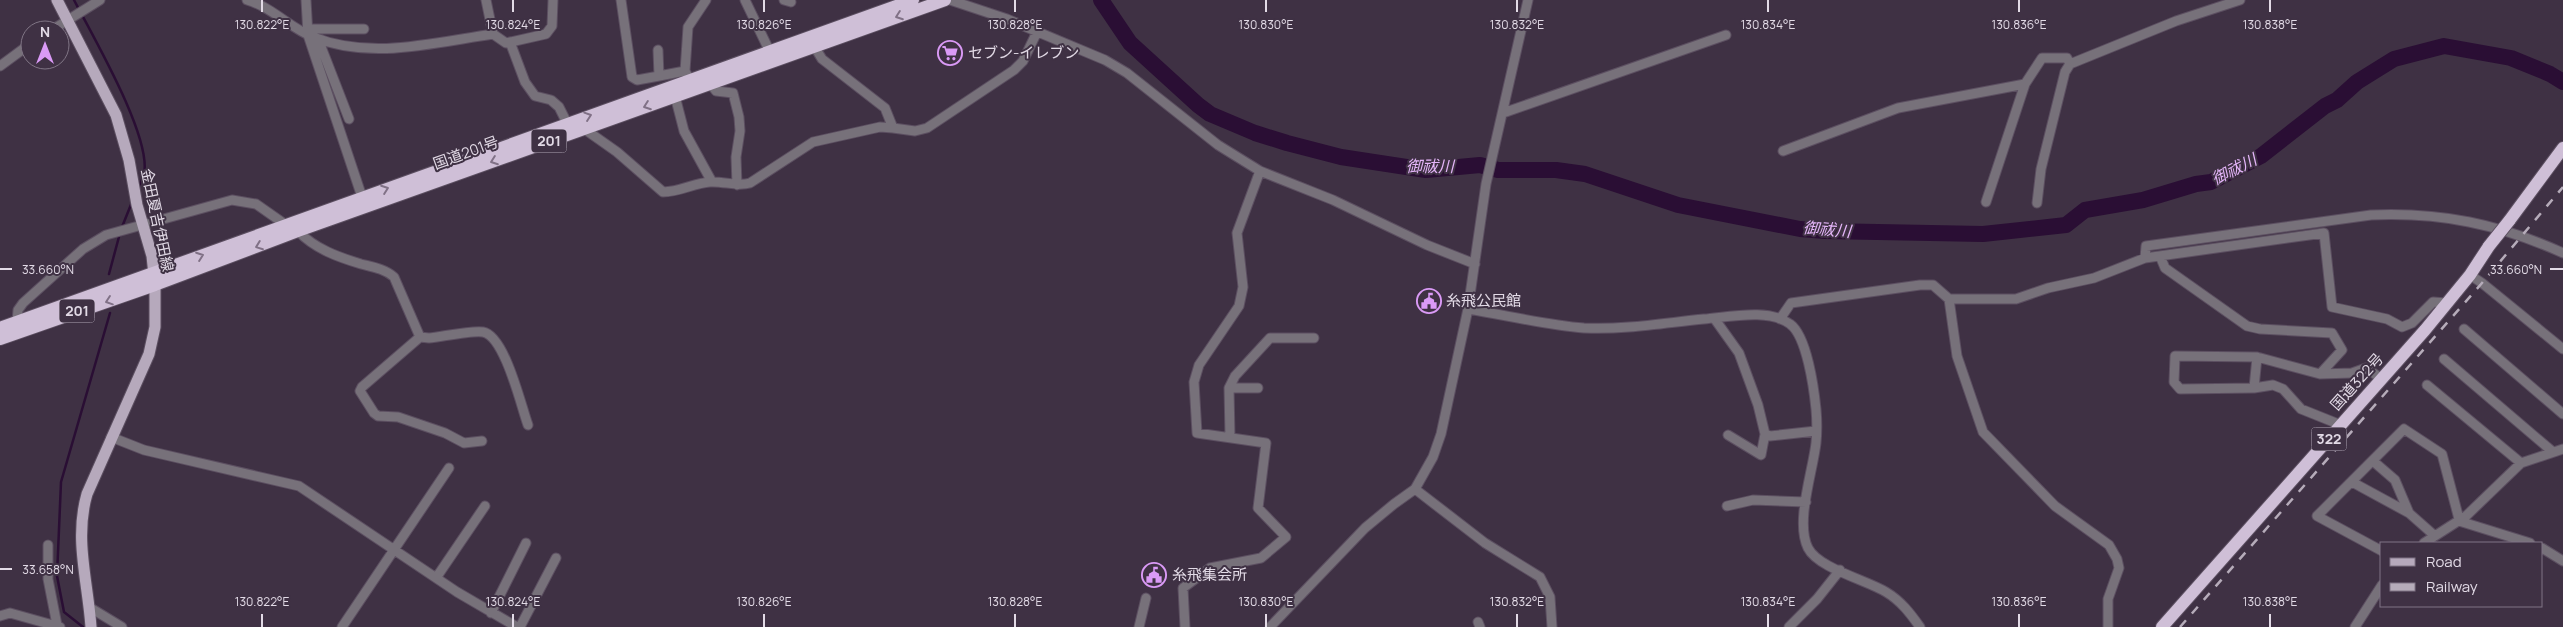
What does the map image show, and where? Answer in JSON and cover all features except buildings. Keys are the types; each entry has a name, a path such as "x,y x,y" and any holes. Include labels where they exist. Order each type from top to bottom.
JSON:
{"highway":[{"name":"国道201号","path":"0,339 155,279 286,224 567,123 687,76 770,52 913,0"},
{"name":"国道201号","path":"0,328 298,231 945,0"},
{"name":"国道322号","path":"2162,627 2447,303 2470,275 2489,246 2563,148"}],"main road":[{"name":"金田夏吉伊田線","path":"57,0 116,115 129,160 137,205 152,256 155,279 155,327 149,354 82,510 80,541 91,625"}],"street":[{"path":"68,19 100,0"},
{"path":"247,0 269,10 318,39 337,46 374,50 493,34 506,43 546,34 552,26 553,0"},
{"path":"306,0 309,32 362,197"},
{"path":"486,0 493,34"},
{"path":"621,0 632,77 637,80 659,76 687,76 688,27 706,0"},
{"path":"745,0 770,52"},
{"path":"950,0 1037,32 1105,60 1127,73 1218,145 1260,170 1333,200 1427,245 1475,264"},
{"path":"1270,627 1366,528 1415,489 1433,457 1441,434 1468,309 1486,184 1528,0"},
{"path":"2037,203 2041,169 2065,72 2070,64 2176,21 2240,0"},
{"path":"309,32 364,29"},
{"path":"583,128 617,152 663,192 678,192 712,182 736,185 750,183 813,142 880,127 915,132 927,128 1014,70 1023,61 1037,32"},
{"path":"1503,114 1726,35"},
{"path":"318,39 349,119"},
{"path":"510,42 525,82 535,96 551,100 559,107 567,123"},
{"path":"814,46 822,59 885,108 893,128"},
{"path":"658,50 659,76"},
{"path":"0,66 20,51"},
{"path":"1986,202 2025,84 2042,58 2067,58 2070,64"},
{"path":"710,83 716,91 733,93 740,117 736,158 736,185"},
{"path":"1783,151 1898,108 2025,84"},
{"path":"675,96 684,131 712,182"},
{"path":"1185,627 1183,588 1210,568 1261,558 1286,537 1258,508 1266,443 1197,433 1194,382 1199,365 1239,306 1243,287 1237,233 1260,170"},
{"path":"18,322 18,310 24,303 83,249 97,239 238,200 256,204 286,224"},
{"path":"2145,258 2146,246 2371,215 2407,214 2490,225 2563,253"},
{"path":"298,231 309,242 344,259 388,272 394,277 420,337"},
{"path":"1949,299 2016,299 2048,288 2094,278 2145,258 2324,233 2332,308 2386,319 2402,327 2412,323 2433,302 2447,303"},
{"path":"2160,256 2165,268 2247,326 2260,329 2332,332 2342,350 2320,374"},
{"path":"2470,275 2563,349"},
{"path":"1780,319 1791,302 1920,285 1933,285 1949,299 1957,356 1983,432 2054,506 2109,545 2117,559 2119,568 2108,600 2108,627"},
{"path":"1468,309 1583,328 1625,328 1714,318 1761,316 1780,319 1792,326 1803,344 1816,409 1816,430 1804,529 1807,546 1816,558 1887,593 1908,610 1920,627"},
{"path":"1714,318 1739,353 1758,405 1765,434 1761,456 1728,435"},
{"path":"2464,329 2563,414"},
{"path":"482,441 464,444 445,433 398,418 378,416 360,391 362,387 420,337 429,338 483,332 492,337 506,359 528,425"},
{"path":"1230,438 1229,388 1235,376 1270,338 1314,338"},
{"path":"2341,425 2302,409 2282,389 2273,385 2254,388 2180,389 2174,382 2175,356 2257,357 2320,374 2352,373 2366,368 2382,379"},
{"path":"2254,388 2257,357"},
{"path":"2444,359 2553,452"},
{"path":"2427,385 2521,463"},
{"path":"1229,388 1258,388"},
{"path":"2380,550 2317,516 2404,429 2442,454 2459,520"},
{"path":"1765,434 1770,436 1816,430"},
{"path":"112,437 144,450 299,486 436,578 491,613 518,627 556,558"},
{"path":"2426,542 2466,516 2521,463 2563,449"},
{"path":"2373,461 2395,480 2409,513"},
{"path":"342,627 449,468"},
{"path":"2352,482 2409,513 2435,536"},
{"path":"1415,489 1485,543 1540,577 1550,597 1552,627"},
{"path":"1727,506 1753,500 1806,502"},
{"path":"436,578 485,506"},
{"path":"2459,520 2527,542"},
{"path":"491,613 526,543"},
{"path":"0,616 10,613 58,626 48,579 48,546"},
{"path":"2543,549 2563,561"},
{"path":"1789,627 1817,599 1840,570"},
{"path":"2358,625 2380,588"},
{"path":"1139,627 1146,598"},
{"path":"90,607 122,627"}],"waterway":[{"path":"74,0 119,86 139,136 144,157 144,174 138,188"},
{"name":"御祓川","path":"1101,0 1130,43 1198,105 1210,114 1255,133 1341,157 1426,170 1480,165 1498,170 1556,170 1585,174 1678,205 1800,229 1825,231 1983,234 2066,225 2085,210 2143,200 2196,184 2211,182 2261,156 2325,106 2337,100 2357,82 2394,59 2444,46 2511,58 2550,74 2563,82"},
{"path":"122,227 132,202"},
{"path":"109,274 120,233"},
{"path":"83,627 64,612 57,576 61,482 110,313"}],"railway":[{"path":"2180,627 2482,283 2563,187"}],"place":[{"name":"セブン-イレブン","path":"950,53"},
{"name":"糸飛公民館","path":"1429,301"},
{"name":"糸飛集会所","path":"1154,575"}]}
